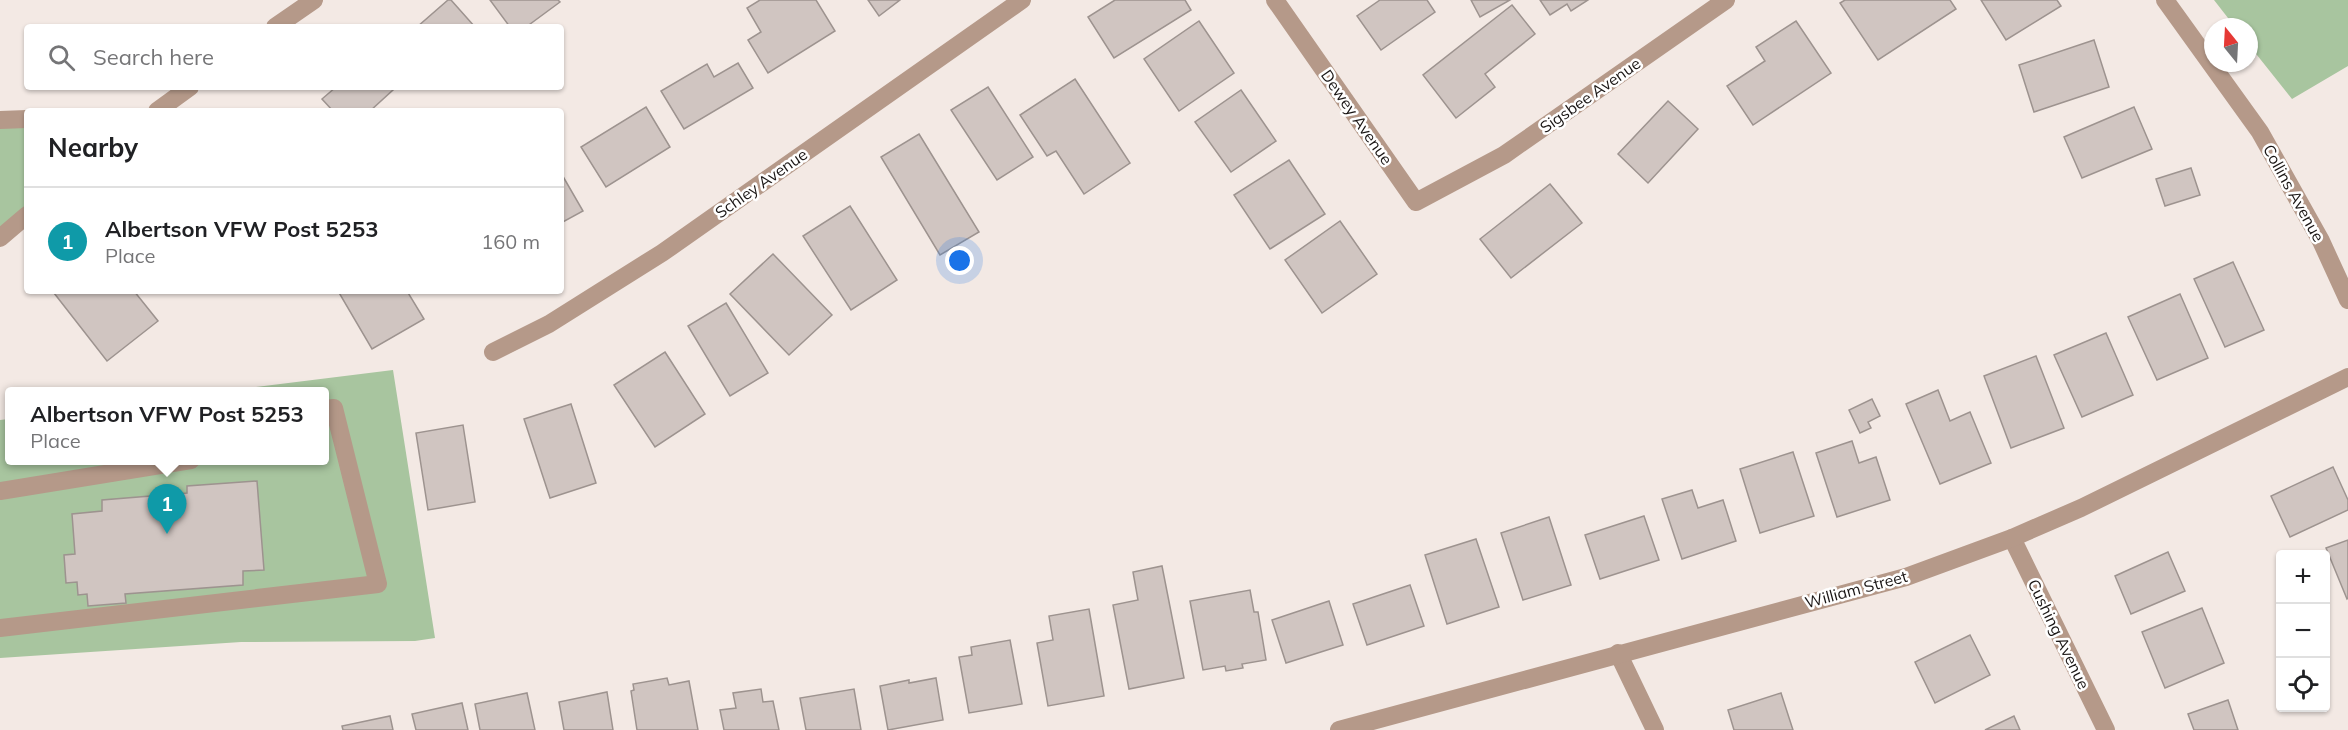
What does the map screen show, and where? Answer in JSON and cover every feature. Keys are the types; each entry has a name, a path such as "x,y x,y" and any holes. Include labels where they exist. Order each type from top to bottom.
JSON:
{"street":[{"path":"279,24 314,0"},
{"name":"Schley Avenue","path":"493,352 549,324 662,253 1022,0"},
{"name":"Dewey Avenue","path":"1275,0 1416,202 1451,183"},
{"name":"Sigsbee Avenue","path":"1451,183 1504,155 1726,0"},
{"name":"Collins Avenue","path":"2165,0 2260,132 2321,241 2348,300"},
{"path":"161,108 186,90"},
{"path":"0,120 24,118"},
{"path":"0,238 24,218"},
{"name":"William Street","path":"1339,730 1906,577 2012,538 2081,508 2348,377"},
{"path":"0,628 378,584 334,408 329,408"},
{"path":"0,491 160,465"},
{"name":"Cushing Avenue","path":"2012,538 2106,730"},
{"path":"1618,653 1655,730"}],"green space":[{"path":"2214,0 2348,0 2348,66 2292,99 2258,56 2258,18 2228,18"},
{"path":"24,122 24,213 0,233 0,124"},
{"path":"393,370 435,638 415,641 241,642 0,658 0,420 5,419 5,465 329,465 329,387 255,387"}],"building":[{"path":"448,0 451,0 472,24 420,24"},
{"path":"490,0 558,0 560,2 530,24 508,24"},
{"path":"760,0 816,0 835,31 768,73 748,40 761,32 747,8"},
{"path":"868,0 900,0 879,16"},
{"path":"1115,0 1185,0 1191,10 1114,58 1088,17"},
{"path":"1380,0 1427,0 1435,12 1381,50 1357,16"},
{"path":"1471,0 1510,0 1480,17"},
{"path":"1540,0 1588,0 1571,11 1567,4 1550,15"},
{"path":"1845,0 1950,0 1956,9 1878,60 1840,3"},
{"path":"1981,0 2057,0 2061,6 2006,40"},
{"path":"1512,5 1535,34 1485,74 1495,87 1456,118 1423,75"},
{"path":"1199,21 1234,73 1179,111 1144,59"},
{"path":"1796,21 1831,73 1753,125 1727,86 1765,61 1756,47"},
{"path":"2094,40 2109,87 2034,112 2019,65"},
{"path":"738,63 753,88 684,129 661,91 707,64 714,77"},
{"path":"1075,79 1130,163 1084,194 1056,151 1047,156 1020,115"},
{"path":"988,87 1033,157 997,180 951,110"},
{"path":"332,90 393,90 373,108 330,108 322,99"},
{"path":"1241,90 1276,141 1231,172 1195,122"},
{"path":"1668,101 1698,129 1648,183 1618,154"},
{"path":"646,107 670,147 606,187 581,147"},
{"path":"2134,107 2152,149 2082,178 2064,137"},
{"path":"919,134 979,232 940,255 881,157"},
{"path":"1289,160 1325,214 1270,249 1234,195"},
{"path":"2191,168 2200,195 2165,206 2156,179"},
{"path":"564,178 583,211 564,221"},
{"path":"1550,184 1582,223 1511,278 1480,239"},
{"path":"850,206 897,280 851,310 803,236"},
{"path":"1340,221 1377,274 1322,313 1285,260"},
{"path":"773,254 832,315 789,355 730,294"},
{"path":"2233,262 2264,330 2225,347 2194,279"},
{"path":"55,294 136,294 158,321 107,361"},
{"path":"340,294 409,294 424,319 372,349"},
{"path":"2180,294 2208,358 2157,380 2128,317"},
{"path":"726,303 768,373 730,396 688,326"},
{"path":"2106,333 2133,395 2082,417 2054,355"},
{"path":"665,352 705,414 655,447 614,385"},
{"path":"2036,356 2064,428 2011,448 1984,376"},
{"path":"1938,390 1950,421 1970,412 1991,463 1940,484 1906,404"},
{"path":"1872,399 1880,416 1868,422 1871,428 1860,433 1849,410"},
{"path":"571,404 596,483 550,498 524,419"},
{"path":"463,425 475,502 428,510 416,433"},
{"path":"1852,441 1859,463 1876,457 1890,500 1837,517 1816,453"},
{"path":"1793,452 1814,516 1760,533 1740,469"},
{"path":"2333,467 2348,500 2348,510 2290,537 2271,496"},
{"path":"257,481 264,570 243,571 243,585 125,594 126,603 88,606 87,594 78,595 77,582 66,583 64,555 75,554 72,514 102,511 102,500 187,493 187,486"},
{"path":"1692,490 1698,508 1723,500 1736,541 1682,559 1662,499"},
{"path":"1644,516 1659,560 1600,579 1585,535"},
{"path":"1549,517 1571,585 1523,600 1501,533"},
{"path":"1476,539 1499,607 1447,624 1425,555"},
{"path":"2348,540 2347,599 2330,558 2330,550 2326,548"},
{"path":"2168,552 2185,591 2131,614 2115,576"},
{"path":"1162,566 1184,678 1129,689 1113,605 1138,600 1133,572"},
{"path":"1410,585 1424,626 1367,645 1353,604"},
{"path":"1250,590 1254,612 1258,612 1266,660 1242,664 1243,668 1226,671 1225,666 1203,670 1190,601"},
{"path":"1329,601 1343,645 1286,663 1272,620"},
{"path":"2202,608 2224,663 2165,688 2142,632"},
{"path":"1089,609 1104,696 1048,706 1037,643 1053,640 1049,616"},
{"path":"1970,635 1990,675 1935,703 1915,662"},
{"path":"1010,640 1022,704 969,713 959,657 972,655 971,647"},
{"path":"667,678 669,685 689,681 698,730 637,730 631,691 634,690 633,684"},
{"path":"936,678 943,720 888,730 880,686 909,680 909,683"},
{"path":"761,689 763,702 773,701 779,730 724,730 720,710 736,708 733,693"},
{"path":"854,689 861,730 806,730 800,698"},
{"path":"607,692 613,730 564,730 559,702"},
{"path":"527,693 535,730 480,730 475,704"},
{"path":"1781,693 1793,730 1734,730 1728,710"},
{"path":"2228,700 2238,730 2194,730 2188,714"},
{"path":"462,703 468,730 416,730 412,714"},
{"path":"390,716 393,730 343,730 342,726"},
{"path":"2014,716 2020,730 1985,730"}],"place":[{"name":"Albertson VFW Post 5253","path":"167,534"}]}
